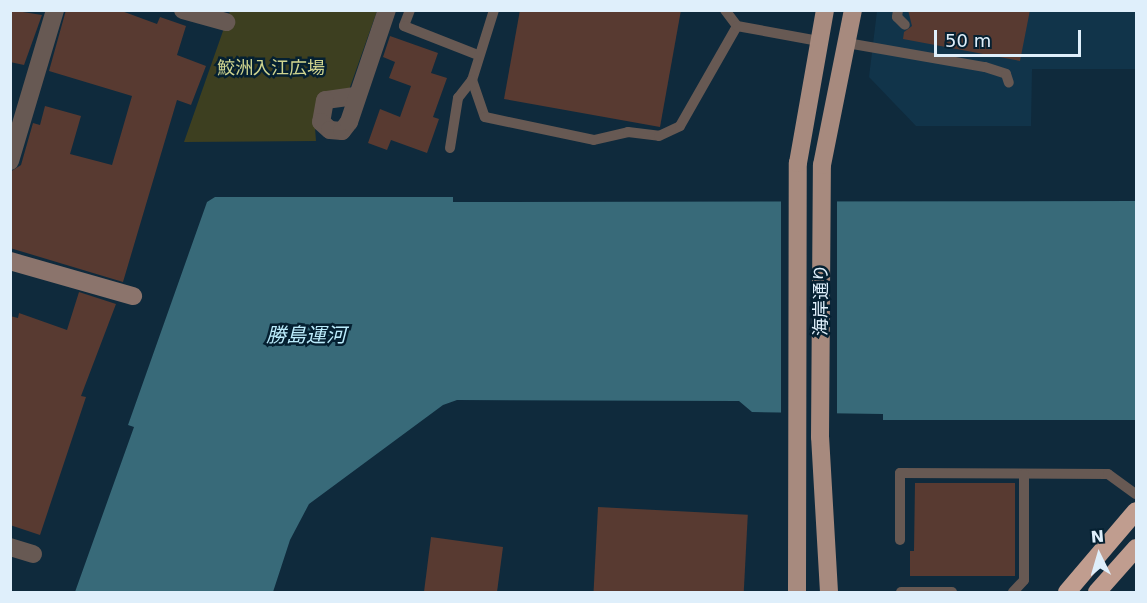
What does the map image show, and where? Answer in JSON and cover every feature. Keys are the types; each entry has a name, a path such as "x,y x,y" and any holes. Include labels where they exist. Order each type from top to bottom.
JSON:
{"highway":[{"path":"1067,592 1137,511"},
{"path":"1097,592 1137,548"}],"main road":[{"name":"海岸通り","path":"797,592 798,163 825,10"},
{"name":"海岸通り","path":"829,592 820,437 822,165 853,10"}],"street":[{"path":"10,161 55,10"},
{"path":"183,10 226,22"},
{"path":"355,96 387,10"},
{"path":"10,261 133,296"},
{"path":"10,547 33,554"}],"lane":[{"path":"410,10 404,26 478,55"},
{"path":"450,148 458,98 472,80 494,10"},
{"path":"725,10 737,26 819,40"},
{"path":"898,10 897,17 905,26"},
{"path":"472,80 485,117 594,140 628,132 659,136 680,126 737,26"},
{"path":"847,43 985,67 1006,74 1009,83"},
{"path":"900,540 900,473 1108,474 1137,494"},
{"path":"1013,592 1024,580 1024,474"},
{"path":"901,592 952,592"}],"shaded area":[{"path":"877,11 1136,11 1136,69 1032,69 1031,126 916,126 869,77"}],"green space":[{"name":"鮫洲入江広場","path":"230,11 377,11 349,90 314,114 316,141 184,142"}],"water":[{"name":"勝島運河","path":"215,197 453,197 453,202 1136,201 1136,420 883,420 883,414 752,412 739,401 457,400 443,405 309,504 290,540 273,592 75,592 134,427 128,425 207,202"}],"pier":[{"path":"781,199 837,199 837,415 781,415"}],"building":[{"path":"10,10 42,15 24,65 10,62"},
{"path":"66,10 119,10 157,24 160,17 186,26 177,55 206,66 191,105 177,100 123,282 10,248 10,172 21,165 33,123 40,125 45,106 81,116 70,154 112,165 132,96 49,71"},
{"path":"520,10 681,10 660,127 504,99"},
{"path":"908,10 1030,10 1020,61 903,39 904,32 912,26"},
{"path":"390,36 438,53 431,73 447,78 433,117 439,119 427,153 391,140 387,150 368,143 380,109 400,117 411,86 389,78 395,62 383,57"},
{"path":"79,292 116,304 81,396 86,397 40,535 10,525 10,316 18,318 19,313 67,330"},
{"path":"915,483 1015,483 1015,576 910,576 910,551 914,551"},
{"path":"598,507 748,515 744,592 594,592"},
{"path":"431,537 503,547 497,592 424,592"}]}
